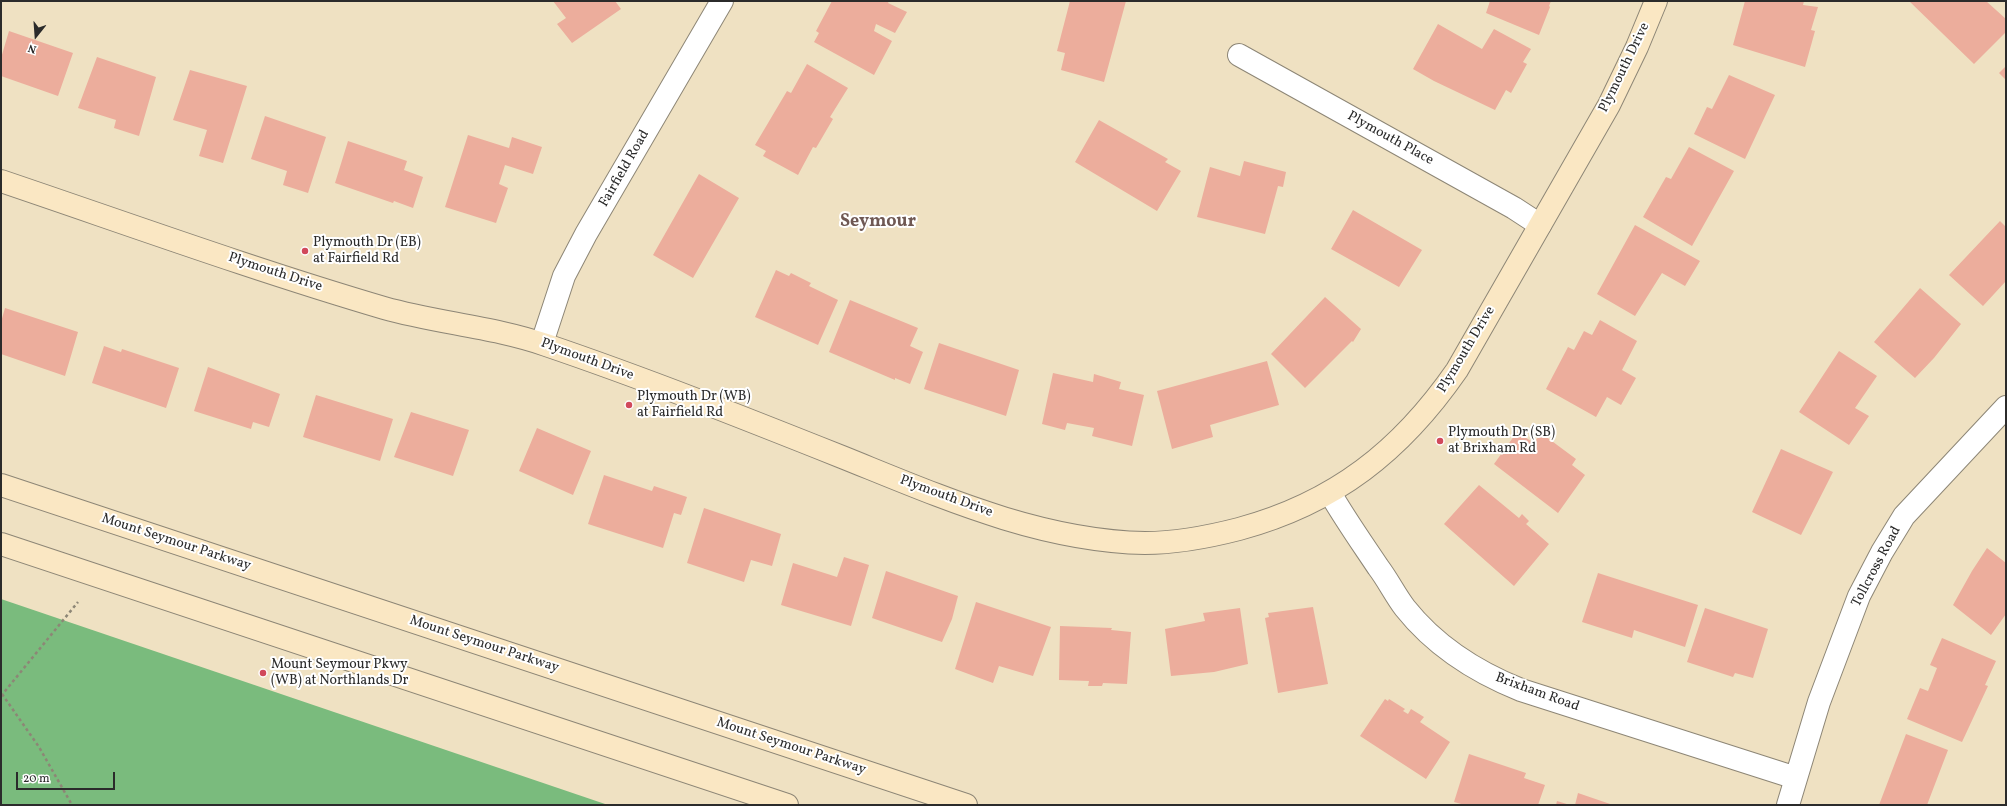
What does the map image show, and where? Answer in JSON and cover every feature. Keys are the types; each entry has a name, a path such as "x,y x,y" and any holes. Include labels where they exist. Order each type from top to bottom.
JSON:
{"street":[{"name":"Fairfield Road","path":"542,343 568,269 722,1"},
{"name":"Plymouth Drive","path":"1,181 258,268 389,309 542,343 709,404 940,496 1016,522 1092,539 1147,543 1206,538 1270,521 1302,508 1330,493 1359,474 1393,446 1414,426 1437,399 1458,370 1609,105 1637,47 1656,1"},
{"name":"Plymouth Place","path":"1239,55 1514,208 1540,225"},
{"name":"Tollcross Road","path":"1788,805 1820,702 1859,596 1882,552 1904,516 2006,407"},
{"name":"Mount Seymour Parkway","path":"1,485 966,805"},
{"name":"Brixham Road","path":"1330,493 1343,516 1405,608 1429,635 1458,658 1492,678 1521,690 1796,778"},
{"path":"1,544 787,805"}],"path":[{"path":"72,805 39,747 2,695 78,602"}],"green space":[{"path":"1,599 608,805 1,805"}],"building":[{"path":"553,1 615,1 621,9 572,43 557,24 566,18"},
{"path":"832,1 889,1 888,3 907,12 895,33 876,24 874,31 892,41 874,75 814,42 819,33 816,31"},
{"path":"1070,1 1126,1 1104,82 1061,70 1065,53 1057,51"},
{"path":"1490,1 1551,1 1539,35 1486,13"},
{"path":"1745,1 1804,1 1803,5 1818,7 1811,30 1815,31 1805,67 1733,45"},
{"path":"1909,1 1986,1 2006,19 2006,32 1974,64"},
{"path":"1438,24 1482,49 1494,29 1531,49 1523,62 1527,64 1511,93 1506,90 1495,110 1434,81 1413,69"},
{"path":"9,31 73,53 58,96 1,76 1,58"},
{"path":"97,57 156,77 139,136 114,128 116,120 78,108"},
{"path":"807,64 848,88 830,117 833,119 816,148 813,147 798,175 763,156 766,151 755,145 787,91 791,93"},
{"path":"2006,66 2006,80 1999,73"},
{"path":"190,70 247,86 223,163 199,156 207,130 173,120"},
{"path":"1729,75 1775,95 1745,159 1694,134 1707,107 1712,109"},
{"path":"265,116 326,137 308,193 283,185 287,171 251,159"},
{"path":"1099,120 1168,159 1165,162 1181,171 1157,211 1075,162"},
{"path":"468,135 509,148 512,137 542,147 533,174 505,165 499,184 508,188 496,223 445,207"},
{"path":"348,141 407,161 404,170 423,177 413,208 394,201 393,203 335,183"},
{"path":"1689,147 1734,171 1692,246 1643,217 1666,177 1671,179"},
{"path":"1244,161 1286,172 1283,187 1278,186 1265,234 1197,217 1210,167 1240,176"},
{"path":"699,174 739,198 693,278 653,255"},
{"path":"1353,210 1422,250 1399,287 1331,249"},
{"path":"2000,221 2006,227 2006,281 1983,306 1949,275"},
{"path":"1635,225 1700,261 1685,286 1662,273 1635,316 1597,294"},
{"path":"776,270 789,276 791,273 811,283 809,286 838,300 818,345 755,317"},
{"path":"1920,288 1961,324 1934,358 1915,378 1874,342"},
{"path":"1325,297 1361,329 1353,342 1352,341 1305,388 1271,354"},
{"path":"850,300 918,328 910,346 923,352 910,384 895,378 895,380 829,352"},
{"path":"5,308 78,332 65,376 1,354 1,322"},
{"path":"1600,320 1637,341 1622,370 1636,378 1621,405 1607,397 1596,417 1546,389 1568,347 1574,350 1584,331 1592,335"},
{"path":"939,343 1019,370 1006,416 924,389"},
{"path":"104,346 121,352 122,349 179,368 166,408 92,383"},
{"path":"1839,351 1877,376 1855,408 1869,416 1849,445 1799,412"},
{"path":"1267,361 1279,405 1210,425 1213,437 1172,449 1157,391"},
{"path":"208,367 280,394 269,427 253,422 251,429 194,411"},
{"path":"1053,373 1093,382 1094,374 1121,382 1119,389 1144,395 1132,446 1092,436 1094,428 1067,423 1065,430 1042,424"},
{"path":"316,395 393,419 380,461 303,437"},
{"path":"411,412 469,430 453,476 394,457"},
{"path":"537,428 591,451 573,495 519,471"},
{"path":"1517,432 1534,443 1541,433 1576,459 1572,465 1585,475 1558,513 1494,464"},
{"path":"1781,449 1833,472 1801,535 1752,512"},
{"path":"604,475 652,491 654,486 687,497 681,515 674,513 663,548 588,524"},
{"path":"1479,485 1519,518 1522,514 1529,521 1526,524 1549,544 1514,586 1444,524"},
{"path":"704,508 781,534 772,566 751,560 744,582 687,563"},
{"path":"1987,548 2006,563 2006,614 1991,635 1953,605"},
{"path":"844,557 869,565 851,626 781,605 793,563 837,577"},
{"path":"886,571 958,596 952,619 942,642 872,618"},
{"path":"1598,573 1698,605 1685,647 1634,630 1632,638 1582,622"},
{"path":"976,602 1051,627 1033,676 999,666 993,683 955,669"},
{"path":"1313,607 1328,684 1278,693 1265,618 1269,617 1268,613"},
{"path":"1240,608 1248,664 1214,672 1171,676 1165,629 1205,621 1203,613"},
{"path":"1705,608 1768,629 1753,678 1735,673 1733,677 1687,662"},
{"path":"1060,626 1112,628 1111,630 1131,632 1127,684 1103,683 1102,686 1088,686 1089,681 1059,680"},
{"path":"1942,638 1996,661 1985,685 1988,686 1962,742 1907,719 1920,688 1928,691 1937,668 1930,665"},
{"path":"1385,699 1388,701 1389,699 1405,709 1403,711 1408,714 1411,709 1424,717 1420,722 1450,742 1426,779 1360,736"},
{"path":"1906,734 1948,750 1927,805 1879,805"},
{"path":"1469,754 1526,773 1524,778 1545,785 1538,805 1465,805 1454,802"},
{"path":"1578,793 1613,805 1575,805"},
{"path":"1557,801 1570,805 1556,805"}],"place":[{"name":"Plymouth Dr (EB) at Fairfield Rd","path":"305,251"},
{"name":"Plymouth Dr (WB) at Fairfield Rd","path":"629,405"},
{"name":"Plymouth Dr (SB) at Brixham Rd","path":"1440,441"},
{"name":"Mount Seymour Pkwy (WB) at Northlands Dr","path":"263,673"}],"district":[{"name":"Seymour","path":"878,223"}]}
